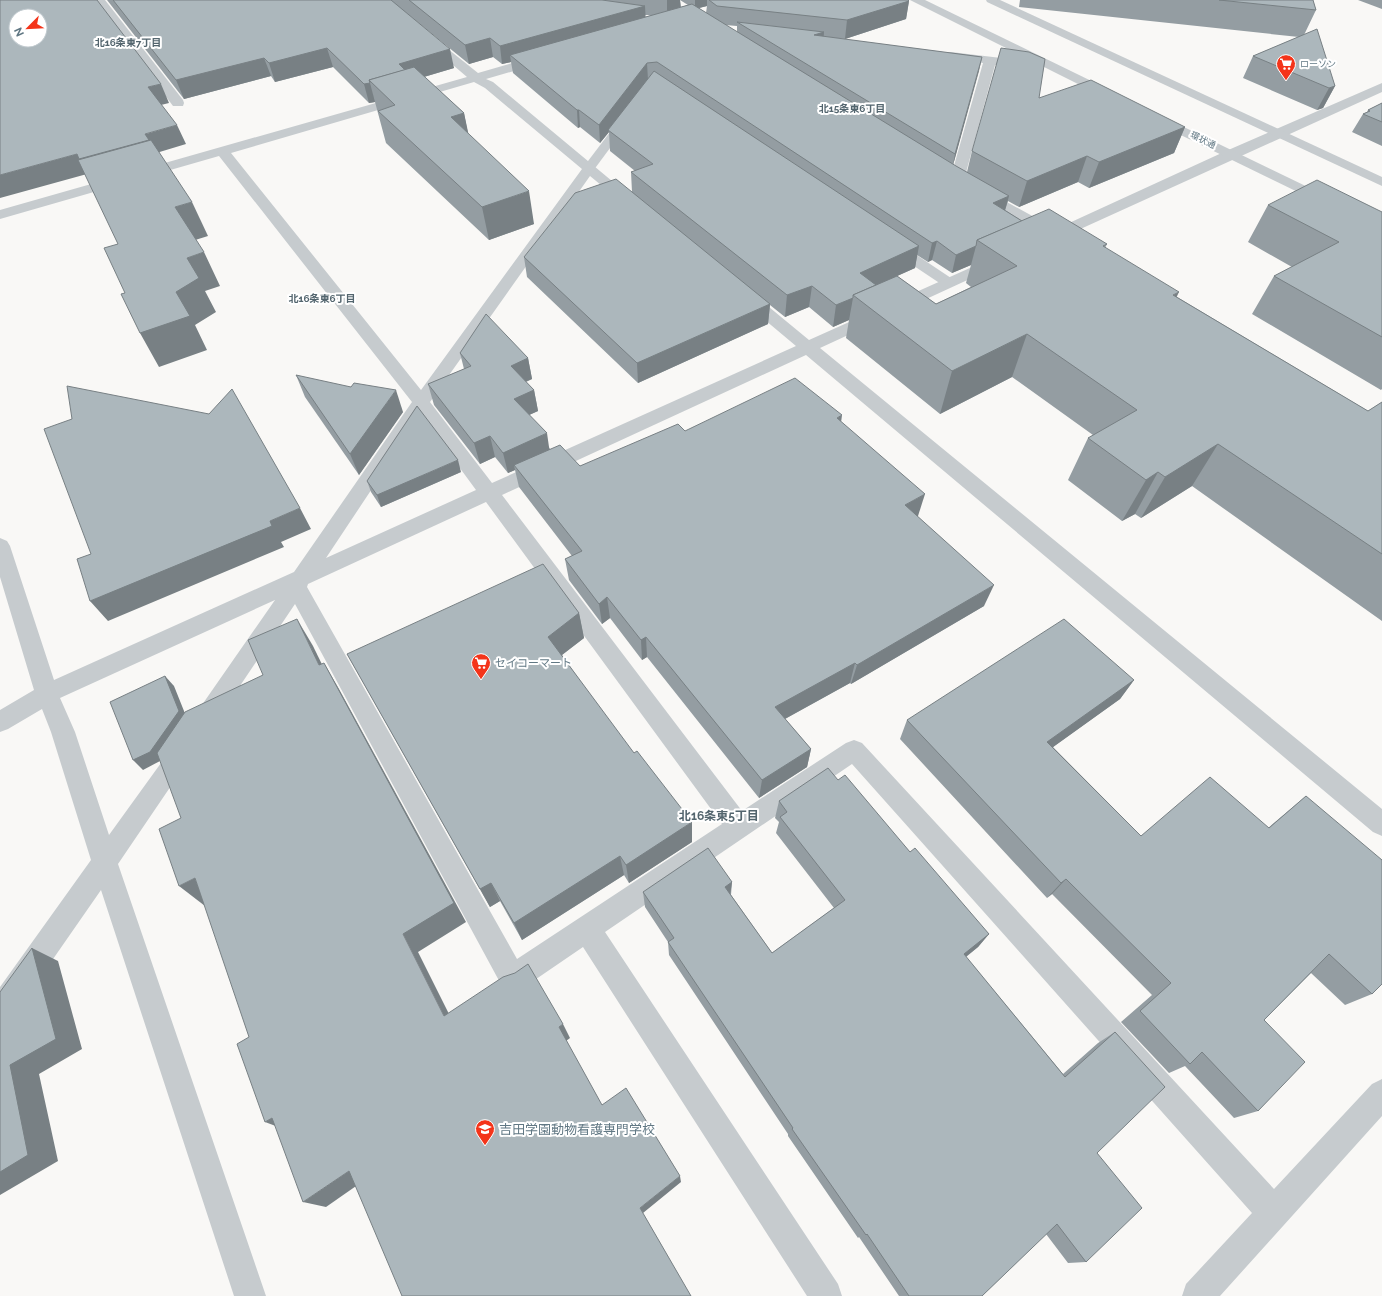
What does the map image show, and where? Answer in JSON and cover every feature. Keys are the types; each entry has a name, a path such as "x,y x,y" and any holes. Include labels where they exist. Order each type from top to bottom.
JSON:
{"street":[{"path":"100,0 178,103"},
{"path":"916,0 1122,101"},
{"path":"991,0 1382,182"},
{"path":"417,30 476,78 489,85 643,212"},
{"path":"936,54 1054,68"},
{"path":"0,215 223,152 551,56"},
{"path":"957,180 990,61"},
{"path":"1034,245 1061,239 1231,154 1382,86"},
{"path":"1353,100 1375,103"},
{"name":"環状通","path":"1143,111 1382,229"},
{"path":"223,152 421,402 739,826"},
{"path":"0,1011 298,584 421,402 589,168"},
{"path":"944,172 1061,239"},
{"path":"0,722 47,694 298,584 488,492 1012,254"},
{"path":"734,286 1382,824"},
{"path":"0,546 33,645 47,694 63,732 104,864 250,1296"},
{"path":"298,584 513,978 854,750 1274,1213"},
{"path":"587,929 826,1296"},
{"path":"1198,1296 1382,1094"}],"lane":[{"path":"589,168 630,114"},
{"path":"882,238 949,283"}],"building":[{"path":"0,0 97,0 161,84 148,87 177,125 145,134 149,140 79,159 77,154 0,175"},
{"path":"113,0 391,0 450,49 399,64 405,70 369,80 370,83 364,84 327,48 269,63 264,58 176,80"},
{"path":"409,0 602,0 645,6 500,46 490,38 465,45"},
{"path":"709,0 909,1 847,20 717,6"},
{"path":"1219,0 1313,0 1316,10"},
{"path":"692,4 956,166 1009,196 993,203 1022,221 977,240 976,246 956,255 937,241 932,243 657,62 647,63 599,125 577,110 510,55"},
{"path":"737,22 824,32 814,35 982,57 955,154"},
{"path":"1317,29 1335,86 1329,88 1253,56"},
{"path":"1001,48 1029,52 1045,59 1039,98 1091,80 1185,127 1099,162 1087,156 1027,181 972,151"},
{"path":"414,67 464,113 451,117 529,191 482,207 378,111 395,105 369,80"},
{"path":"654,71 919,246 860,273 876,285 853,295 853,298 836,305 812,286 787,295 631,172 653,164 608,130"},
{"path":"1382,103 1382,122 1363,114 1370,111 1368,110"},
{"path":"151,140 192,202 175,207 204,252 187,258 199,278 176,292 190,316 140,333 121,294 125,293 104,248 118,244 78,160"},
{"path":"616,179 770,304 637,363 524,257 575,193"},
{"path":"1317,180 1382,212 1382,337 1274,276 1339,242 1268,205"},
{"path":"1049,209 1107,244 1103,246 1179,292 1173,295 1368,411 1382,402 1382,554 1218,444 1165,477 1158,472 1146,480 1088,438 1137,410 1027,334 952,371 853,295 897,276 936,304 1017,266 977,240"},
{"path":"486,314 528,358 511,366 534,390 514,399 547,433 503,453 490,436 474,443 428,384 471,366 460,353"},
{"path":"296,375 351,387 354,383 396,390 350,454"},
{"path":"795,378 842,415 837,418 925,494 905,505 994,585 857,665 855,663 775,707 811,749 762,780 646,637 641,640 607,597 599,604 565,559 582,551 514,465 560,445 580,466 678,424 685,431"},
{"path":"67,386 209,414 232,389 300,508 270,521 272,526 90,601 77,559 91,554 44,429 72,419"},
{"path":"417,406 458,460 377,495 367,481"},
{"path":"543,564 579,613 548,637 634,753 637,751 692,822 626,865 620,856 514,923 491,883 480,889 347,654"},
{"path":"297,619 319,665 324,663 454,903 403,934 444,1016 503,977 515,973 528,964 563,1024 559,1027 602,1105 626,1088 680,1176 640,1208 691,1296 402,1296 349,1171 303,1202 272,1118 265,1122 237,1044 249,1037 195,878 179,886 159,829 181,818 157,753 185,712 263,675 248,640"},
{"path":"1064,619 1134,680 1047,742 1141,836 1210,777 1269,828 1306,796 1382,860 1382,984 1372,994 1329,954 1264,1020 1305,1062 1258,1111 1202,1052 1190,1064 1140,1011 1171,983 1066,879 1061,883 907,720"},
{"path":"165,676 179,711 150,752 133,760 110,702"},
{"path":"828,768 838,780 845,775 910,852 915,848 989,934 964,954 1065,1077 1115,1032 1165,1087 1097,1153 1142,1208 1086,1262 1057,1224 982,1296 909,1296 792,1129 793,1128 668,942 674,938 643,892 708,848 732,882 725,887 772,953 845,900 780,817 787,812 779,801"},
{"path":"32,948 56,1039 10,1065 28,1155 0,1172 0,992"}],"place":[{"name":"ローソン","path":"1286,81"},
{"name":"セイコーマート","path":"481,680"},
{"name":"吉田学園動物看護専門学校","path":"485,1146"}],"district":[{"name":"北16条東7丁目","path":"128,42"},
{"name":"北15条東6丁目","path":"852,108"},
{"name":"北16条東6丁目","path":"322,298"},
{"name":"北16条東5丁目","path":"719,816"}]}
